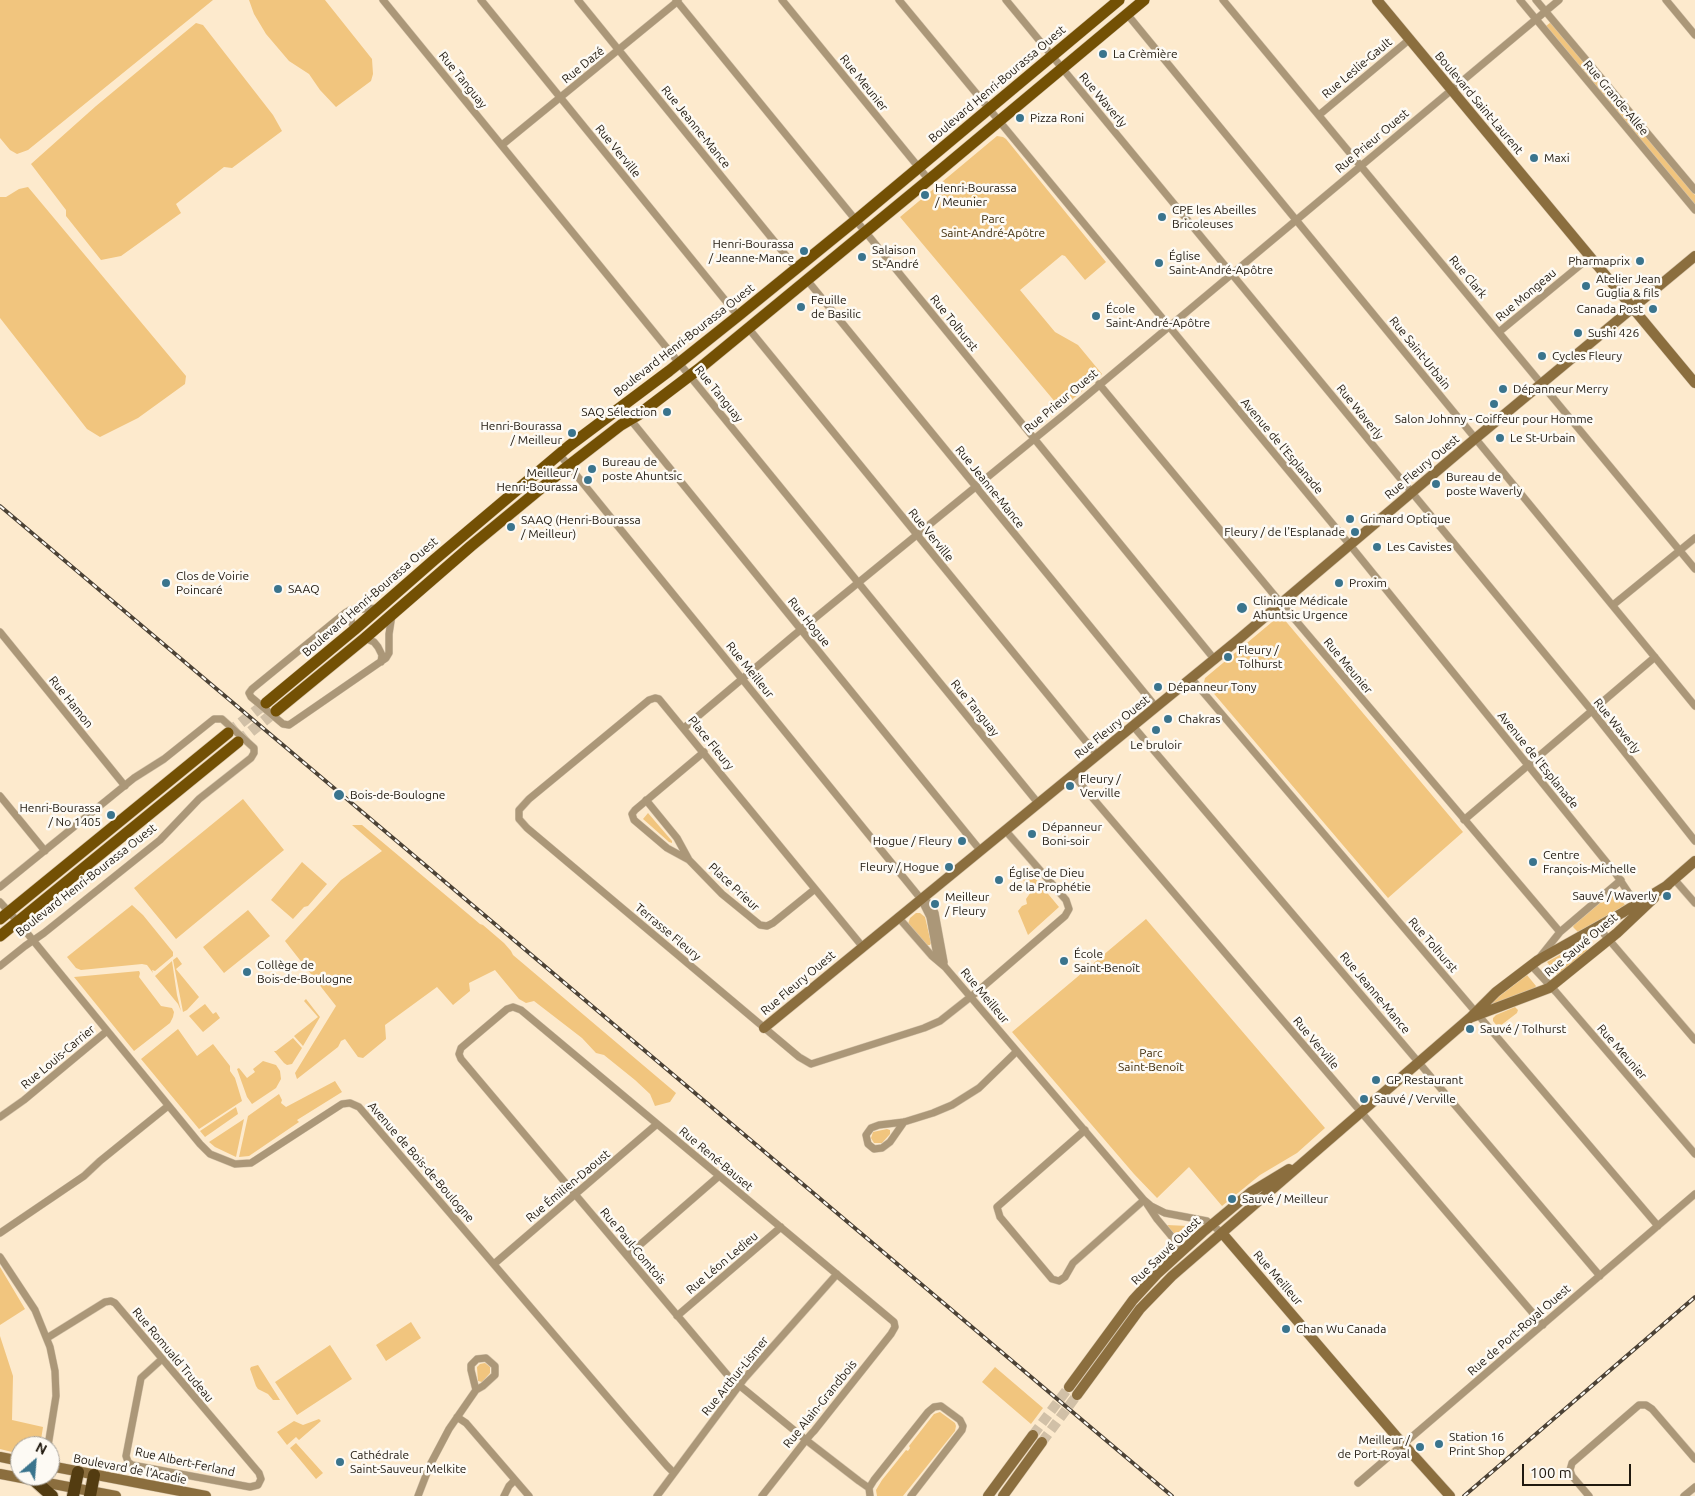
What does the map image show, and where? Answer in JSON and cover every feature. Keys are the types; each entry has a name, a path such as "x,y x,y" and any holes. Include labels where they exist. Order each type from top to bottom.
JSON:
{"highway":[{"path":"74,1492 78,1472"},
{"path":"90,1494 94,1475"},
{"path":"41,1486 52,1496"}],"main road":[{"name":"Boulevard Henri-Bourassa Ouest","path":"266,703 569,446 679,363 856,220 1117,0"},
{"path":"276,711 568,466 690,376 1144,0"},
{"name":"Boulevard Saint-Laurent","path":"1377,0 1695,383"},
{"name":"Rue Fleury Ouest","path":"764,1028 862,946 1215,660 1476,438 1695,256"},
{"name":"Boulevard Henri-Bourassa Ouest","path":"4,915 228,733"},
{"name":"Boulevard Henri-Bourassa Ouest","path":"0,936 238,742"},
{"name":"Rue Sauvé Ouest","path":"1475,1014 1551,987 1608,939 1640,906 1695,861"},
{"name":"Rue Sauvé Ouest","path":"1076,1396 1152,1295 1192,1257 1475,1014 1496,992 1534,963 1640,906"},
{"name":"Rue Sauvé Ouest","path":"1069,1386 1138,1295 1157,1274 1212,1224 1251,1192 1305,1159"},
{"name":"Rue Meilleur","path":"1222,1233 1450,1496"},
{"path":"988,1496 1033,1435"},
{"path":"1003,1496 1042,1442"},
{"name":"Boulevard de l'Acadie","path":"60,1468 206,1496"},
{"path":"54,1486 74,1492 116,1496"}],"street":[{"name":"Rue Tanguay","path":"382,0 1038,803"},
{"name":"Rue Verville","path":"481,0 738,316"},
{"name":"Rue Jeanne-Mance","path":"578,0 796,268"},
{"name":"Rue Meunier","path":"782,0 929,180"},
{"name":"Avenue de l'Esplanade","path":"899,0 1350,545 1640,906"},
{"name":"Rue Waverly","path":"1006,0 1592,712 1695,841"},
{"name":"Rue Clark","path":"1223,0 1695,569"},
{"name":"Rue Grande-Allée","path":"1520,0 1695,210"},
{"name":"Rue Grande-Allée","path":"1536,0 1695,190"},
{"name":"Rue Prieur Ouest","path":"684,728 801,629 1034,439 1559,0"},
{"path":"1666,0 1695,35"},
{"name":"Rue Dazé","path":"502,145 677,1"},
{"name":"Rue Tolhurst","path":"677,1 1215,660"},
{"name":"Rue Saint-Urbain","path":"1127,14 1695,706"},
{"name":"Rue Leslie-Gault","path":"1319,115 1410,39"},
{"name":"Rue Mongeau","path":"1499,332 1590,257"},
{"name":"Rue Jeanne-Mance","path":"807,280 1156,708"},
{"name":"Rue Verville","path":"748,329 1097,756"},
{"name":"Rue Meunier","path":"1099,384 1282,604 1560,932"},
{"name":"Rue Hogue","path":"621,408 980,850"},
{"name":"Rue Meilleur","path":"560,455 921,899 930,917 936,950 945,967"},
{"path":"1613,605 1695,538"},
{"path":"340,618 350,610 380,608"},
{"path":"381,662 388,653 392,615"},
{"path":"340,618 346,617 351,620 354,630"},
{"name":"Boulevard Henri-Bourassa Ouest","path":"340,618 252,689 251,697 287,726 381,662"},
{"name":"Rue Hamon","path":"0,632 125,786"},
{"path":"365,638 374,642 378,647 383,657 381,662"},
{"path":"1464,820 1655,657"},
{"name":"Rue Tolhurst","path":"1191,678 1475,1014 1658,1226"},
{"name":"Place Fleury","path":"518,814 524,803 651,699 656,698 661,700 862,946"},
{"name":"Boulevard Henri-Bourassa Ouest","path":"0,887 125,786 164,759 214,719 222,720 254,748 254,755 194,804 160,840 0,966"},
{"name":"Rue Jeanne-Mance","path":"1133,726 1600,1276"},
{"name":"Place Prieur","path":"689,860 667,848 634,820 632,816 634,811 646,800 704,752"},
{"name":"Rue Verville","path":"1073,775 1543,1325"},
{"path":"0,796 45,851"},
{"name":"Place Prieur","path":"646,800 677,838 689,860 722,894 756,923 762,926 773,923 815,888"},
{"name":"Terrasse Fleury","path":"518,814 525,826 808,1063 818,1062 930,1026 970,997"},
{"path":"970,997 1059,923 1069,907 1064,898 1005,830"},
{"name":"Rue Sauvé Ouest","path":"1560,932 1621,880"},
{"path":"1671,882 1695,903"},
{"name":"Avenue de Bois-de-Boulogne","path":"0,902 4,915 18,922 206,1151 230,1163 243,1165 257,1160 340,1105 347,1103 355,1104 363,1111 668,1468 674,1472"},
{"name":"Rue Meilleur","path":"898,917 932,956 945,967 1016,1052 1085,1130 1183,1250"},
{"path":"1598,927 1695,1040"},
{"path":"1534,963 1560,932"},
{"name":"Rue Meunier","path":"1534,963 1551,987 1695,1154"},
{"name":"Rue Paul-Comtois","path":"521,1010 513,1007 506,1010 464,1046 460,1050 460,1056 730,1378 869,1488"},
{"name":"Rue René-Bauset","path":"521,1010 837,1274 889,1318 895,1326"},
{"name":"Rue Louis-Carrier","path":"0,1118 106,1031"},
{"path":"904,1122 882,1148 874,1149 867,1142 866,1133 872,1127 904,1122 945,1108 976,1091 1016,1052"},
{"path":"0,1233 75,1183 168,1106"},
{"name":"Rue Émilien-Daoust","path":"494,1264 657,1124"},
{"path":"1085,1130 997,1207 1000,1217 1052,1279 1059,1280 1065,1277 1072,1263 1144,1200"},
{"path":"627,1256 719,1176"},
{"name":"Rue de Port-Royal Ouest","path":"1358,1483 1695,1194"},
{"name":"Rue Meilleur","path":"1144,1200 1165,1213 1205,1221 1212,1224 1222,1233"},
{"name":"Rue Léon Ledieu","path":"677,1316 781,1227"},
{"path":"0,1257 34,1310 48,1338 56,1384 55,1407 50,1436"},
{"name":"Rue Arthur-Lismer","path":"657,1496 739,1386 837,1274"},
{"name":"Rue Romuald Trudeau","path":"48,1338 105,1302 111,1301 117,1305 259,1473 260,1482"},
{"name":"Rue Alain-Grandbois","path":"762,1496 891,1334 895,1326"},
{"path":"418,1496 436,1451 457,1417 476,1390 487,1383 496,1373 494,1363 486,1358 478,1359 471,1365 471,1373 476,1390"},
{"name":"Rue Albert-Ferland","path":"162,1359 143,1375 141,1380 126,1456 128,1462 132,1465 250,1488 260,1482"},
{"path":"1589,1496 1572,1476 1570,1470 1572,1464 1639,1406 1646,1405 1651,1408 1695,1459"},
{"path":"870,1496 869,1488 928,1412 934,1407 941,1406 960,1420 962,1430 911,1496"},
{"path":"457,1417 466,1423 529,1496"},
{"path":"504,1496 509,1486 515,1480"},
{"path":"1684,1496 1695,1487"}],"green space":[{"path":"0,0 213,0 28,150 17,154 10,150 0,138"},
{"path":"249,0 325,0 372,59 373,74 371,81 336,107 320,90 309,74 289,61 266,34 254,14"},
{"path":"1551,22 1695,195 1695,205 1546,26"},
{"path":"196,23 203,25 273,115 282,131 232,168 224,167 176,204 181,213 121,256 101,260 66,216 66,210 31,164 96,106"},
{"name":"Parc Saint-André-Apôtre","path":"997,136 1006,139 1106,262 1085,280 1065,256 1062,255 1020,290 1055,332 1078,345 1102,374 1061,409 900,217"},
{"path":"28,187 186,376 185,384 138,418 100,437 87,429 0,318 0,197 6,197 19,189"},
{"path":"1278,617 1283,618 1463,832 1388,898 1204,682 1205,678"},
{"path":"243,799 284,850 176,939 134,888"},
{"path":"648,813 672,841 672,843 643,819"},
{"path":"352,825 362,825 504,943 513,955 676,1093 670,1102 655,1106 650,1094 635,1080 604,1055 596,1053 582,1038 534,1001 526,1003 519,999 495,970 469,983 470,991 453,1005 437,987 385,1025 386,1039 363,1058 358,1057 345,1039 341,1041 338,1047 297,1079 295,1073 336,1006 285,941 341,880 382,851"},
{"path":"302,862 327,884 308,906 304,907 293,919 271,900"},
{"path":"1029,871 1059,907 1028,935 1018,911 1027,904 1026,899 1033,889 1024,882 1022,874"},
{"path":"1614,891 1625,905 1578,932 1573,927 1574,925"},
{"path":"132,905 143,915 173,952 173,956 155,971 152,970 153,973 147,965 142,964 81,970 76,968 67,957"},
{"path":"248,910 270,936 224,973 203,947"},
{"path":"916,913 920,913 925,917 930,945 927,945 908,924 910,918"},
{"name":"Parc Saint-Benoît","path":"1146,919 1325,1128 1297,1153 1260,1175 1222,1206 1189,1167 1157,1198 1134,1174 1012,1032"},
{"path":"1581,943 1588,951 1557,975 1547,962"},
{"path":"177,957 182,964 176,969 199,997 183,1012 173,960"},
{"path":"172,961 181,1011 178,1004 155,976"},
{"path":"139,971 139,977 161,1006 172,1008 174,1012 170,1023 134,1051 74,977"},
{"path":"1527,975 1536,986 1534,989 1485,1007"},
{"path":"306,999 320,1017 303,1046 294,1036 318,1017 304,1001"},
{"path":"205,1004 213,1014 216,1012 220,1018 203,1032 189,1016"},
{"path":"1515,1007 1518,1010 1517,1013 1500,1026 1497,1026 1493,1018"},
{"path":"178,1029 197,1056 213,1044 230,1066 230,1071 235,1078 242,1101 199,1129 141,1059"},
{"path":"293,1038 302,1048 292,1064 287,1065 274,1051"},
{"path":"263,1061 276,1065 280,1071 281,1079 276,1088 252,1104 247,1097 237,1069 239,1068 247,1078 255,1072 253,1069"},
{"path":"335,1081 342,1092 297,1120 299,1122 249,1156 239,1157 248,1116 279,1094 282,1100 281,1103 286,1107"},
{"path":"236,1107 238,1114 205,1137 200,1131"},
{"path":"244,1119 236,1157 209,1142"},
{"path":"890,1130 890,1134 882,1143 874,1143 871,1138 873,1132"},
{"path":"1167,1225 1188,1226 1196,1229 1183,1241 1180,1241"},
{"path":"0,1267 25,1309 0,1325"},
{"path":"411,1322 421,1338 386,1361 376,1345"},
{"path":"0,1336 13,1376 12,1420 43,1427 42,1436 10,1436 10,1452 0,1449"},
{"path":"330,1345 352,1379 297,1415 275,1382"},
{"path":"485,1363 490,1367 490,1373 482,1382 478,1381 477,1367"},
{"path":"258,1365 280,1400 273,1400 256,1386 250,1369"},
{"path":"995,1367 1043,1408 1031,1424 982,1382"},
{"path":"940,1412 955,1423 955,1431 903,1496 877,1496 876,1490 882,1480 906,1450 908,1451 909,1446 934,1414"},
{"path":"319,1419 321,1421 299,1440 296,1437 287,1445 277,1432 294,1421 303,1425"},
{"path":"296,1443 323,1473 316,1479 290,1448"}],"tunnel":[{"path":"228,733 266,703"},
{"path":"238,742 276,711"},
{"path":"1033,1435 1069,1387"},
{"path":"1042,1442 1077,1395"}],"railway":[{"path":"0,506 1172,1496"},
{"path":"1464,1496 1695,1297"}],"place":[{"name":"La Crèmière","path":"1103,54"},
{"name":"Pizza Roni","path":"1020,118"},
{"name":"Maxi","path":"1534,158"},
{"name":"Henri-Bourassa / Meunier","path":"925,195"},
{"name":"CPE les Abeilles Bricoleuses","path":"1162,217"},
{"name":"Henri-Bourassa / Jeanne-Mance","path":"804,251"},
{"name":"Salaison St-André","path":"862,257"},
{"name":"Pharmaprix","path":"1640,261"},
{"name":"Église Saint-André-Apôtre","path":"1159,263"},
{"name":"Atelier Jean Guglia & fils","path":"1586,286"},
{"name":"Feuille de Basilic","path":"801,307"},
{"name":"Canada Post","path":"1653,309"},
{"name":"École Saint-André-Apôtre","path":"1096,316"},
{"name":"Sushi 426","path":"1578,333"},
{"name":"Cycles Fleury","path":"1542,356"},
{"name":"Dépanneur Merry","path":"1503,389"},
{"name":"Salon Johnny - Coiffeur pour Homme","path":"1494,404"},
{"name":"SAQ Sélection","path":"667,412"},
{"name":"Henri-Bourassa / Meilleur","path":"572,433"},
{"name":"Le St-Urbain","path":"1500,438"},
{"name":"Bureau de poste Ahuntsic","path":"592,469"},
{"name":"Meilleur / Henri-Bourassa","path":"588,480"},
{"name":"Bureau de poste Waverly","path":"1436,484"},
{"name":"Grimard Optique","path":"1350,519"},
{"name":"SAAQ (Henri-Bourassa / Meilleur)","path":"511,527"},
{"name":"Fleury / de l'Esplanade","path":"1355,532"},
{"name":"Les Cavistes","path":"1377,547"},
{"name":"Clos de Voirie Poincaré","path":"166,583"},
{"name":"Proxim","path":"1339,583"},
{"name":"SAAQ","path":"278,589"},
{"name":"Clinique Médicale Ahuntsic Urgence","path":"1242,608"},
{"name":"Fleury / Tolhurst","path":"1228,657"},
{"name":"Dépanneur Tony","path":"1158,687"},
{"name":"Chakras","path":"1168,719"},
{"name":"Le bruloir","path":"1156,730"},
{"name":"Fleury / Verville","path":"1070,786"},
{"name":"Bois-de-Boulogne","path":"339,795"},
{"name":"Henri-Bourassa / No 1405","path":"111,815"},
{"name":"Dépanneur Boni-soir","path":"1032,834"},
{"name":"Hogue / Fleury","path":"962,841"},
{"name":"Centre François-Michelle","path":"1533,862"},
{"name":"Fleury / Hogue","path":"949,867"},
{"name":"Église de Dieu de la Prophétie","path":"999,880"},
{"name":"Sauvé / Waverly","path":"1667,896"},
{"name":"Meilleur / Fleury","path":"935,904"},
{"name":"École Saint-Benoît","path":"1064,961"},
{"name":"Collège de Bois-de-Boulogne","path":"247,972"},
{"name":"Sauvé / Tolhurst","path":"1470,1029"},
{"name":"GP Restaurant","path":"1376,1080"},
{"name":"Sauvé / Verville","path":"1364,1099"},
{"name":"Sauvé / Meilleur","path":"1232,1199"},
{"name":"Chan Wu Canada","path":"1286,1329"},
{"name":"Station 16 Print Shop","path":"1439,1444"},
{"name":"Meilleur / de Port-Royal","path":"1420,1447"},
{"name":"Cathédrale Saint-Sauveur Melkite","path":"340,1462"}]}
